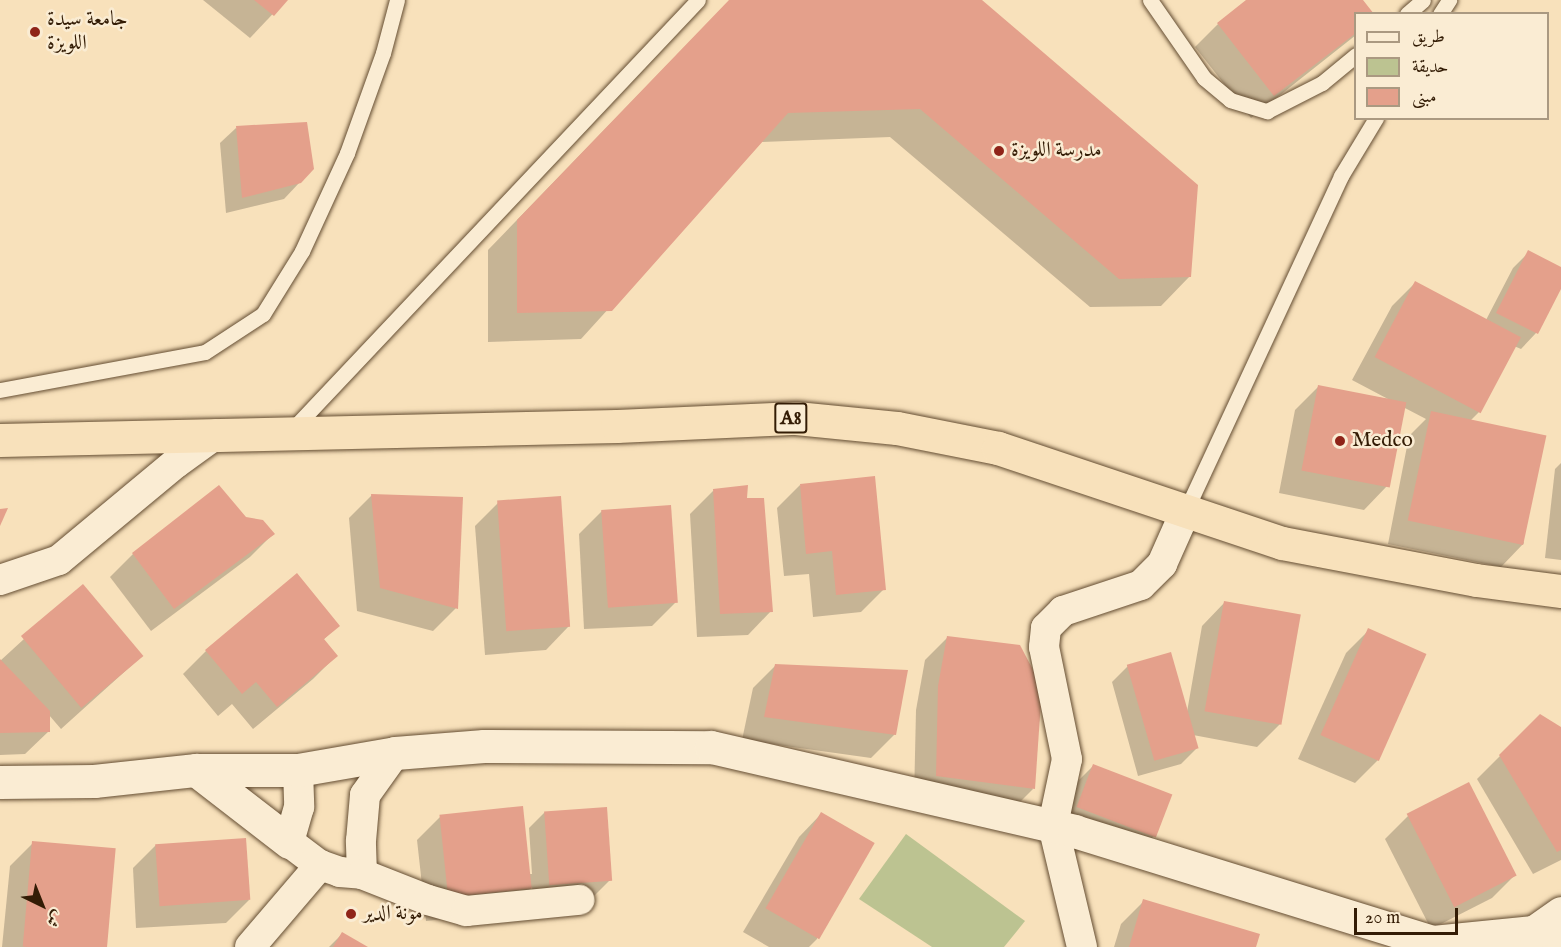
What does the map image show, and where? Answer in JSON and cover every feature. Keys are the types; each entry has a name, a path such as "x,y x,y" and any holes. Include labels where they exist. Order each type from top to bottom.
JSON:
{"highway":[{"name":"A8","path":"0,440 617,426 796,418 897,428 998,448 1282,543 1476,580 1561,591"}],"street":[{"path":"0,580 59,560 176,463 216,434"},
{"path":"1082,947 1053,825 1067,759 1044,647 1046,628 1063,611 1141,585 1162,564 1186,510"},
{"path":"0,782 94,781 196,770 298,770 395,753 500,745 711,747 1053,825 1437,945 1541,940 1561,913"},
{"path":"362,874 361,841 366,795 395,753"},
{"path":"196,770 320,866 340,872 362,874 428,900 466,911 579,900"},
{"path":"290,842 299,807 298,770"},
{"path":"361,841 428,900"},
{"path":"250,947 320,866"}],"lane":[{"path":"0,390 205,352 263,314 302,250 347,153 383,53 397,0"},
{"path":"290,432 699,0"},
{"path":"1149,0 1204,78 1230,100 1268,111 1322,83 1354,57"},
{"path":"1409,12 1423,0"},
{"path":"1186,510 1341,176 1375,120"}],"green space":[{"path":"906,834 1025,921 1004,947 932,947 859,899"}],"building":[{"path":"254,0 288,0 274,16"},
{"path":"729,0 982,0 1198,185 1191,277 1119,279 920,109 788,113 612,311 517,313 517,220"},
{"path":"1246,0 1363,0 1372,12 1354,12 1354,35 1274,96 1217,23"},
{"path":"307,122 314,169 301,183 242,198 236,126"},
{"path":"1528,250 1561,267 1561,289 1538,334 1496,313"},
{"path":"1415,281 1521,337 1481,413 1375,357"},
{"path":"1318,385 1406,402 1390,488 1301,470"},
{"path":"1431,411 1546,436 1523,545 1408,521"},
{"path":"875,476 886,590 836,595 832,551 806,554 800,484"},
{"path":"219,485 246,517 263,520 275,534 174,609 132,553"},
{"path":"748,485 747,498 764,498 773,612 720,614 713,489"},
{"path":"371,494 463,497 458,609 380,588"},
{"path":"561,496 570,627 506,631 497,500"},
{"path":"671,505 678,603 608,608 601,510"},
{"path":"8,508 0,526 0,509"},
{"path":"297,573 340,626 324,639 338,656 277,707 256,682 242,694 205,650"},
{"path":"83,584 143,656 81,708 21,636"},
{"path":"1224,601 1301,615 1281,725 1205,711"},
{"path":"1368,628 1426,654 1379,761 1320,735"},
{"path":"947,636 1020,645 1042,687 1035,789 936,776 938,686"},
{"path":"1171,652 1199,748 1154,761 1127,665"},
{"path":"0,659 50,711 50,732 0,733"},
{"path":"775,664 908,670 896,735 764,717"},
{"path":"1540,714 1561,727 1561,850 1557,852 1499,755"},
{"path":"1093,764 1172,794 1156,837 1077,807"},
{"path":"1469,782 1517,876 1454,907 1407,814"},
{"path":"523,806 532,889 448,897 439,815"},
{"path":"607,807 612,881 549,885 544,811"},
{"path":"821,812 875,843 819,939 766,908"},
{"path":"246,838 250,900 160,906 155,844"},
{"path":"32,841 116,848 107,947 23,947"},
{"path":"1143,899 1260,934 1256,947 1129,947"},
{"path":"342,932 368,947 333,947"}],"place":[{"name":"جامعة سيدة اللويزة","path":"35,32"},
{"name":"مدرسة اللويزة","path":"999,151"},
{"name":"Medco","path":"1340,441"},
{"name":"مونة الدير","path":"351,914"}]}
